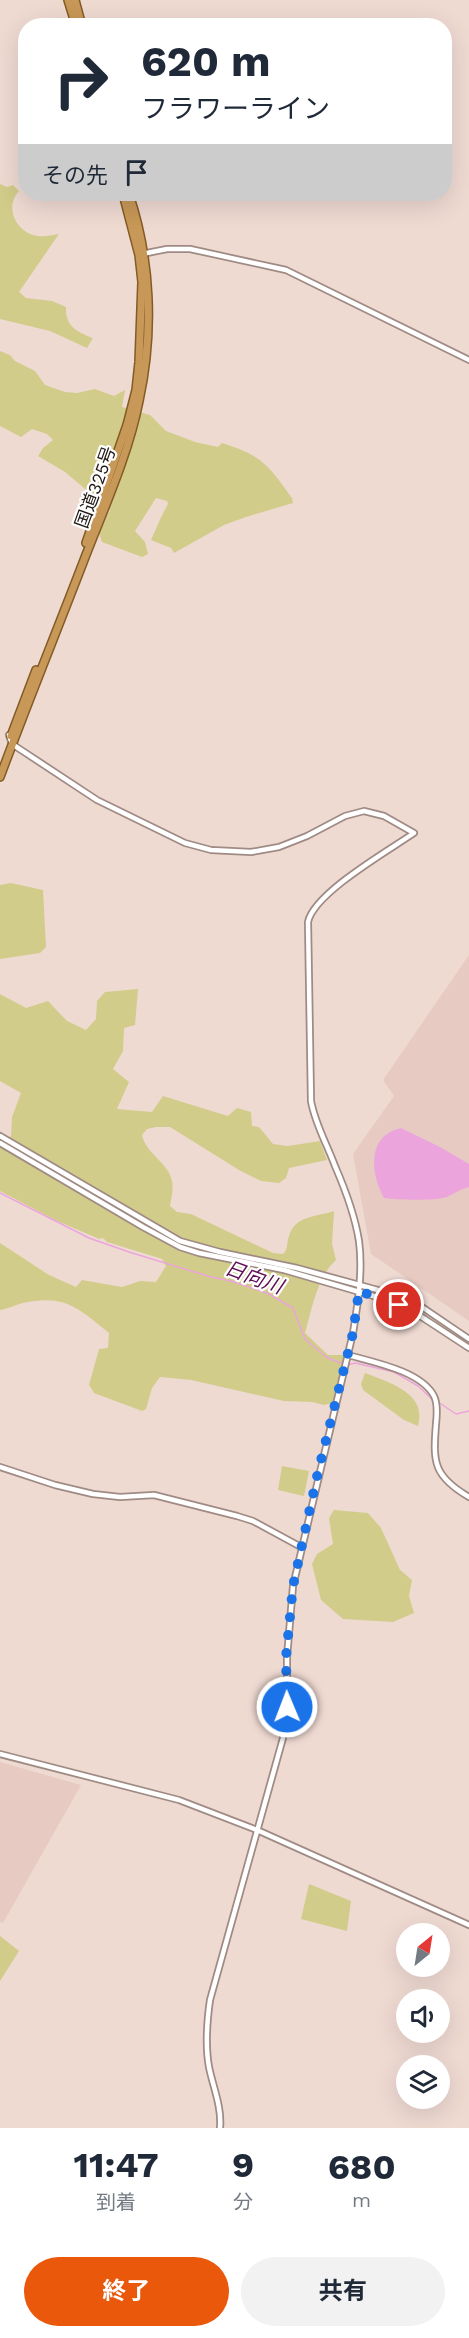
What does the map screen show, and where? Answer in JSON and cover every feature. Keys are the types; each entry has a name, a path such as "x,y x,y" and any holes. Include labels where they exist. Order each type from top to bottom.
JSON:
{"highway":[{"path":"68,0 74,18"},
{"path":"75,0 80,18"},
{"name":"国道325号","path":"125,201 142,254"},
{"name":"国道325号","path":"0,766 115,479 139,402 147,345 148,288 137,215 132,201"},
{"name":"国道325号","path":"0,777 10,740"}],"street":[{"path":"142,254 166,249 190,249 286,270 469,360"},
{"path":"10,740 97,800 185,843 211,850 251,852 279,847 307,836 345,816 364,811 384,816 414,833 322,898 314,908 308,922 311,1101 313,1113 336,1167 359,1241 360,1284 353,1333 301,1547 290,1609 285,1724 210,2000 208,2056 220,2115 220,2128"},
{"path":"0,1136 180,1241 389,1293 419,1305 469,1339"},
{"path":"0,1143 180,1247 274,1268 387,1300 414,1312 469,1348"},
{"path":"347,1358 397,1369 420,1382 434,1395 437,1404 434,1460 442,1475 469,1497"},
{"path":"0,1467 54,1485 104,1496 154,1495 237,1516 253,1521 301,1547"},
{"path":"0,1754 151,1792 257,1830 469,1925"}],"shaded area":[{"path":"0,184 7,187 13,185 18,190 12,209 19,226 37,236 59,234 19,292 26,298 52,301 66,307 70,324 93,338 87,348 50,331 0,319"},
{"path":"0,351 35,371 45,385 65,392 77,393 95,389 114,396 125,390 122,407 150,415 166,431 195,442 218,447 222,443 247,452 270,470 292,498 293,503 224,525 174,553 171,548 151,540 168,504 167,501 156,498 135,531 145,542 148,554 142,557 102,542 99,533 110,510 65,472 38,456 43,448 53,440 47,434 32,429 21,437 0,426"},
{"path":"11,883 43,890 46,947 40,953 0,959 0,885"},
{"path":"469,955 469,1321 371,1254 353,1154 394,1096 383,1080"},
{"path":"138,989 135,1025 124,1028 123,1051 113,1069 129,1082 117,1109 152,1112 163,1096 228,1116 237,1108 251,1112 252,1126 259,1127 273,1144 288,1146 320,1141 327,1160 289,1168 286,1178 279,1183 261,1181 239,1170 170,1127 147,1129 142,1135 148,1148 170,1175 173,1187 170,1206 177,1212 191,1214 273,1253 283,1254 292,1229 301,1220 334,1211 332,1244 336,1260 320,1284 305,1333 328,1355 344,1355 333,1403 324,1405 284,1401 191,1380 160,1377 152,1388 146,1409 142,1411 94,1393 89,1385 99,1349 108,1348 109,1333 88,1316 70,1305 50,1300 23,1303 0,1310 0,1243 49,1275 76,1287 82,1280 122,1287 140,1281 156,1282 166,1266 162,1259 107,1242 103,1238 99,1239 55,1220 0,1191 0,1144 11,1136 12,1117 21,1093 0,1081 0,994 26,1008 48,1001 67,1021 86,1030 96,1019 97,1001 105,992"},
{"path":"401,1128 469,1164 469,1187 442,1198 416,1200 384,1198 376,1178 374,1156 382,1138"},
{"path":"365,1373 395,1385 412,1397 420,1415 418,1426 404,1420 363,1390 361,1384"},
{"path":"282,1466 309,1471 304,1496 278,1490"},
{"path":"334,1510 368,1513 381,1528 400,1570 412,1580 409,1596 414,1613 393,1622 343,1619 321,1600 312,1564 317,1554 333,1544 329,1518"},
{"path":"0,1762 81,1785 3,1923 0,1922"},
{"path":"309,1884 351,1901 347,1931 301,1919"},
{"path":"0,1936 19,1951 0,1981"}],"waterway":[{"name":"日向川","path":"0,1193 89,1238 267,1293 293,1308 305,1339 326,1357 343,1364"},
{"name":"日向川","path":"348,1365 355,1363 394,1372 418,1386 433,1400"},
{"name":"日向川","path":"438,1402 456,1414 469,1411"}],"route":[{"path":"287,1707 286,1657 293,1586 318,1472 353,1333 359,1291 399,1305"}]}
